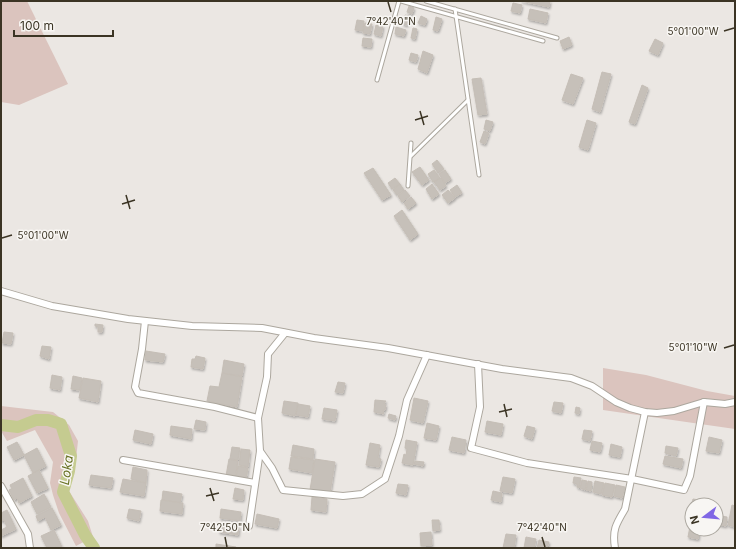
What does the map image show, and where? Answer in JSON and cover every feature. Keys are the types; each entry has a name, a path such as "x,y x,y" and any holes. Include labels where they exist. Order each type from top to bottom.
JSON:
{"street":[{"path":"1,291 52,306 145,321 192,326 262,328 502,369 571,378 592,386 616,402 645,412 657,413 674,411 704,402 725,404 735,402"},
{"path":"145,321 142,349 135,387 138,393 215,407 258,418"},
{"path":"249,526 260,451 258,418 267,377 268,354 285,332"},
{"path":"260,451 272,468 283,490 343,496 362,494 385,479 399,436 407,400 427,355"},
{"path":"478,364 480,408 472,448 527,463 632,479 684,490 690,476 704,402"},
{"path":"615,548 613,535 619,519 625,510 645,412"},
{"path":"123,460 255,483"},
{"path":"1,486 28,534 30,548"}],"lane":[{"path":"377,80 400,1 543,41"},
{"path":"426,1 557,38"},
{"path":"455,9 479,175"},
{"path":"410,156 468,99"},
{"path":"408,186 411,143"}],"shaded area":[{"path":"1,1 27,1 68,84 19,105 1,102"},
{"path":"603,368 646,375 707,391 735,396 735,429 603,410"},
{"path":"1,406 53,412 69,425 78,441 76,459 69,478 69,491 88,521 93,537 76,546 59,513 53,495 50,483 53,462 35,430 7,441 1,431"}],"building":[{"path":"521,1 550,1 549,7"},
{"path":"513,3 522,5 520,13 511,11"},
{"path":"409,6 414,8 412,14 407,12"},
{"path":"530,9 548,13 546,23 528,19"},
{"path":"405,15 410,16 407,25 403,24"},
{"path":"421,16 427,19 425,25 418,23"},
{"path":"436,17 442,19 438,31 433,30"},
{"path":"357,20 364,21 363,31 355,30"},
{"path":"365,23 372,24 370,34 363,33"},
{"path":"376,25 383,26 381,36 374,34"},
{"path":"396,27 406,30 404,36 395,34"},
{"path":"413,28 417,29 415,39 411,38"},
{"path":"569,37 572,45 563,49 560,41"},
{"path":"363,38 372,39 371,47 362,46"},
{"path":"655,39 663,43 658,55 649,51"},
{"path":"423,51 433,55 427,73 418,69"},
{"path":"411,53 418,55 416,62 409,60"},
{"path":"602,72 611,74 600,112 592,109"},
{"path":"571,74 583,78 573,104 562,100"},
{"path":"481,78 487,114 478,115 472,79"},
{"path":"642,85 648,88 635,124 629,122"},
{"path":"486,120 493,122 490,131 484,129"},
{"path":"587,120 596,123 588,150 579,147"},
{"path":"484,131 489,133 485,144 480,142"},
{"path":"437,160 444,169 438,173 432,164"},
{"path":"420,167 429,180 422,185 412,172"},
{"path":"373,168 391,195 382,200 364,173"},
{"path":"434,170 440,178 433,182 428,174"},
{"path":"445,170 451,179 445,183 439,174"},
{"path":"395,178 400,184 392,189 388,183"},
{"path":"441,178 446,186 440,190 434,182"},
{"path":"400,184 404,190 397,195 393,190"},
{"path":"432,184 439,194 432,199 426,189"},
{"path":"457,185 462,193 455,197 450,190"},
{"path":"405,190 410,196 402,202 398,196"},
{"path":"448,190 455,198 448,203 442,195"},
{"path":"411,197 416,203 408,209 404,203"},
{"path":"402,210 418,234 410,240 394,216"},
{"path":"95,324 103,325 102,332 98,332 98,327 95,326"},
{"path":"4,332 13,333 11,344 2,343"},
{"path":"42,346 51,347 49,359 40,356"},
{"path":"146,351 165,354 163,362 145,360"},
{"path":"196,356 205,358 203,369 191,367 192,359 195,359"},
{"path":"224,360 244,364 242,376 222,373"},
{"path":"222,373 242,377 237,407 207,401 210,386 219,387"},
{"path":"52,375 62,377 60,390 50,388"},
{"path":"73,376 82,378 80,390 71,389"},
{"path":"83,378 101,381 98,402 79,398"},
{"path":"338,382 345,383 343,393 335,392"},
{"path":"414,398 428,401 423,423 410,420"},
{"path":"375,400 386,401 384,404 386,405 385,410 383,410 384,414 374,412"},
{"path":"284,401 298,403 295,416 282,413"},
{"path":"554,402 563,403 561,413 552,411"},
{"path":"298,404 310,406 308,417 296,415"},
{"path":"576,407 580,408 579,414 575,413"},
{"path":"324,408 337,410 335,421 322,419"},
{"path":"389,414 396,416 395,420 388,418"},
{"path":"196,420 206,422 205,430 194,429"},
{"path":"487,421 503,424 501,435 485,432"},
{"path":"427,423 439,426 436,440 424,438"},
{"path":"171,426 192,429 191,439 170,435"},
{"path":"527,426 535,428 532,439 524,436"},
{"path":"135,430 153,434 151,444 133,440"},
{"path":"584,430 592,431 590,441 582,439"},
{"path":"452,437 466,440 464,453 449,450"},
{"path":"709,437 722,440 719,453 706,451"},
{"path":"406,440 417,442 413,465 402,463 404,454 406,455"},
{"path":"592,441 602,443 600,452 590,450"},
{"path":"17,442 24,455 14,460 7,447"},
{"path":"370,443 380,445 378,458 381,459 379,467 366,465"},
{"path":"611,444 622,447 620,457 609,455"},
{"path":"293,445 314,449 313,459 291,456"},
{"path":"666,446 678,448 676,456 665,453"},
{"path":"232,447 240,448 238,460 230,459"},
{"path":"37,448 46,466 33,473 24,455"},
{"path":"241,449 250,450 248,467 239,465"},
{"path":"665,456 683,459 681,468 663,464"},
{"path":"291,457 314,460 312,473 289,469"},
{"path":"229,459 238,461 235,478 226,476"},
{"path":"315,459 335,462 330,493 310,490"},
{"path":"415,461 424,462 423,466 414,464"},
{"path":"238,466 248,468 246,479 236,477"},
{"path":"133,467 147,470 146,483 131,479"},
{"path":"39,470 48,488 37,493 28,476"},
{"path":"91,475 113,478 111,488 89,485"},
{"path":"503,477 515,479 512,493 500,491"},
{"path":"574,477 581,478 579,488 577,487 577,484 573,483"},
{"path":"23,478 32,496 19,503 17,498 14,500 9,490 12,489 10,485"},
{"path":"123,479 146,483 144,496 120,492"},
{"path":"582,480 587,481 585,490 580,488"},
{"path":"588,481 592,482 591,491 586,490"},
{"path":"595,481 604,483 601,494 593,492"},
{"path":"605,483 615,485 612,497 602,495"},
{"path":"398,484 408,485 406,495 396,493"},
{"path":"616,485 625,487 622,498 614,496"},
{"path":"235,488 244,490 243,500 233,499"},
{"path":"163,491 182,494 180,503 162,500"},
{"path":"493,491 502,493 501,502 491,500"},
{"path":"44,494 51,507 37,514 31,502"},
{"path":"312,497 327,499 326,512 311,510"},
{"path":"161,500 183,503 182,514 160,511"},
{"path":"732,505 735,506 735,527 728,525"},
{"path":"52,508 61,525 51,530 45,517 38,521 36,516"},
{"path":"129,509 141,511 139,521 127,518"},
{"path":"221,509 241,512 240,521 220,518"},
{"path":"7,510 16,529 1,536 1,530 7,527 4,520 1,521 1,513"},
{"path":"257,514 279,519 277,528 255,524"},
{"path":"724,516 727,517 726,526 724,526"},
{"path":"432,520 439,520 440,530 433,531"},
{"path":"220,524 239,527 238,535 219,532"},
{"path":"54,530 62,547 47,548 41,536"},
{"path":"431,532 432,545 421,546 420,533"},
{"path":"506,534 516,535 514,548 503,548"},
{"path":"526,537 536,539 534,548 524,548"},
{"path":"688,537 698,537 698,539"},
{"path":"539,540 549,542 547,548 537,548"},
{"path":"216,544 236,547 236,548 216,548"}],"waterway":[{"name":"Loka","path":"1,425 18,427 36,420 48,420 61,424 71,456 69,471 63,492 85,535 94,548"}]}
